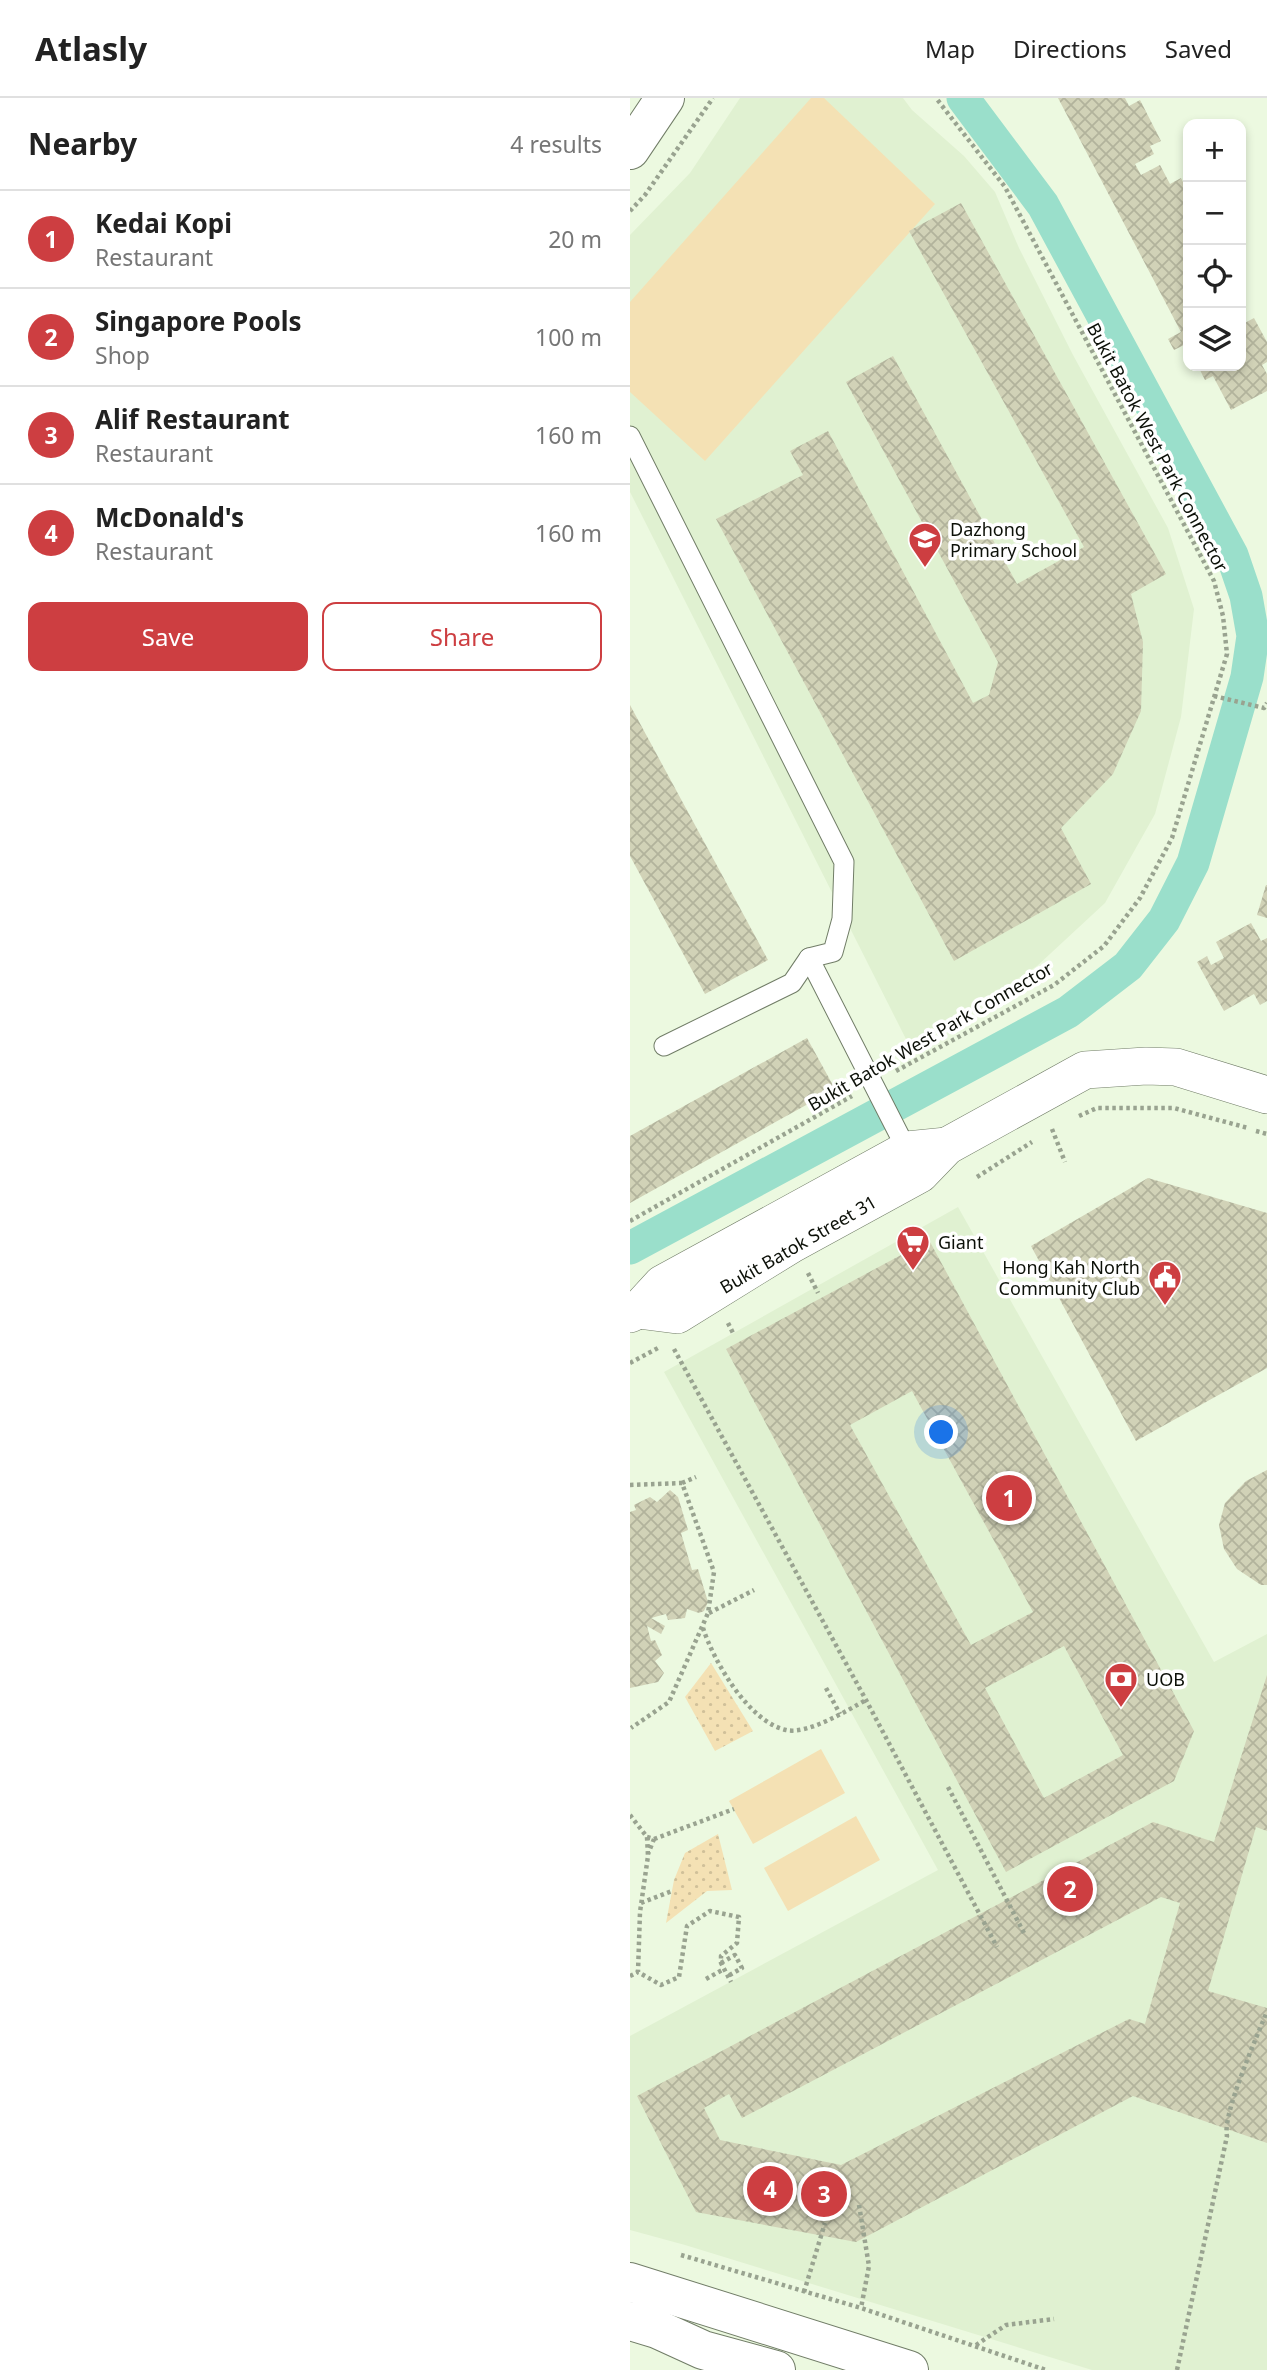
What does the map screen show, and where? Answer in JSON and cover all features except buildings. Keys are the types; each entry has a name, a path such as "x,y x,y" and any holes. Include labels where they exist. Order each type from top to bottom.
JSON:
{"street":[{"path":"630,150 665,98"},
{"name":"Bukit Batok Street 31","path":"634,1312 662,1284 906,1148 947,1146 1085,1070 1176,1067 1267,1095"},
{"path":"630,2282 909,2370"},
{"path":"630,2320 703,2350 776,2370"}],"lane":[{"path":"630,436 844,862 842,919 832,952 809,958 792,983 664,1046"},
{"path":"809,958 906,1148"}],"path":[{"path":"630,211 645,195 713,98"},
{"name":"Bukit Batok West Park Connector","path":"630,1221 1054,985 1104,946 1140,898 1172,838 1227,654 1223,617 1214,581 1006,187 936,98"},
{"path":"1214,696 1266,706"},
{"path":"1074,1118 1097,1108 1174,1108 1267,1133"},
{"path":"977,1177 1063,1124"},
{"path":"1052,1129 1065,1162"},
{"path":"811,1279 818,1293"},
{"path":"670,1342 866,1700 997,1947"},
{"path":"630,1485 682,1483 696,1477"},
{"path":"630,1730 669,1702 708,1613 714,1572 682,1483"},
{"path":"708,1613 754,1590"},
{"path":"703,1628 710,1650 727,1677 760,1718 788,1731 824,1723 866,1700"},
{"path":"826,1688 840,1714"},
{"path":"948,1787 1024,1933"},
{"path":"647,1837 654,1839 734,1809"},
{"path":"630,1815 647,1837 648,1856"},
{"path":"638,1972 640,1903 648,1856 654,1839"},
{"path":"640,1903 672,1891"},
{"path":"638,1972 661,1985 679,1977 687,1926 710,1911 739,1916 737,1943 721,1956 721,1963 731,1982"},
{"path":"721,1963 735,1955 742,1968 727,1976"},
{"path":"706,1979 724,1969"},
{"path":"630,1976 638,1972"},
{"path":"1177,2370 1227,2136 1225,2129 1267,2011"},
{"path":"859,2205 869,2266 860,2308"},
{"path":"792,2332 825,2222"},
{"path":"681,2255 860,2308 1046,2370"},
{"path":"975,2346 1006,2325 1054,2319"}],"shaded area":[{"name":"Dazhong Primary School","path":"740,98 903,98 912,110 964,156 995,192 1019,248 1073,355 1168,528 1194,609 1181,717 1155,814 1105,903 1037,966 911,1049 630,492 630,235 690,173"},
{"path":"811,98 824,98 935,204 705,461 630,392 630,302"},
{"path":"958,1207 1214,1662 1267,1634 1267,2370 1092,2370 630,2230 630,2036 938,1870 664,1372"},
{"path":"711,1663 753,1731 715,1751 685,1697"},
{"path":"821,1749 845,1793 753,1844 729,1801"},
{"path":"856,1816 880,1860 788,1911 764,1868"},
{"path":"718,1834 732,1890 707,1891 666,1923 674,1880 685,1853"}],"waterway":[{"path":"630,1248 1068,1012 1128,966 1164,920 1193,863 1247,677 1253,636 1246,596 1232,555 1043,205 963,98"}],"place":[{"name":"Dazhong Primary School","path":"925,569"},
{"name":"Giant","path":"913,1272"},
{"name":"Hong Kah North Community Club","path":"1165,1307"},
{"name":"Kedai Kopi","path":"1009,1498"},
{"name":"UOB","path":"1121,1709"},
{"name":"Singapore Pools","path":"1070,1889"},
{"name":"McDonald's","path":"770,2189"},
{"name":"Alif Restaurant","path":"824,2194"}]}
